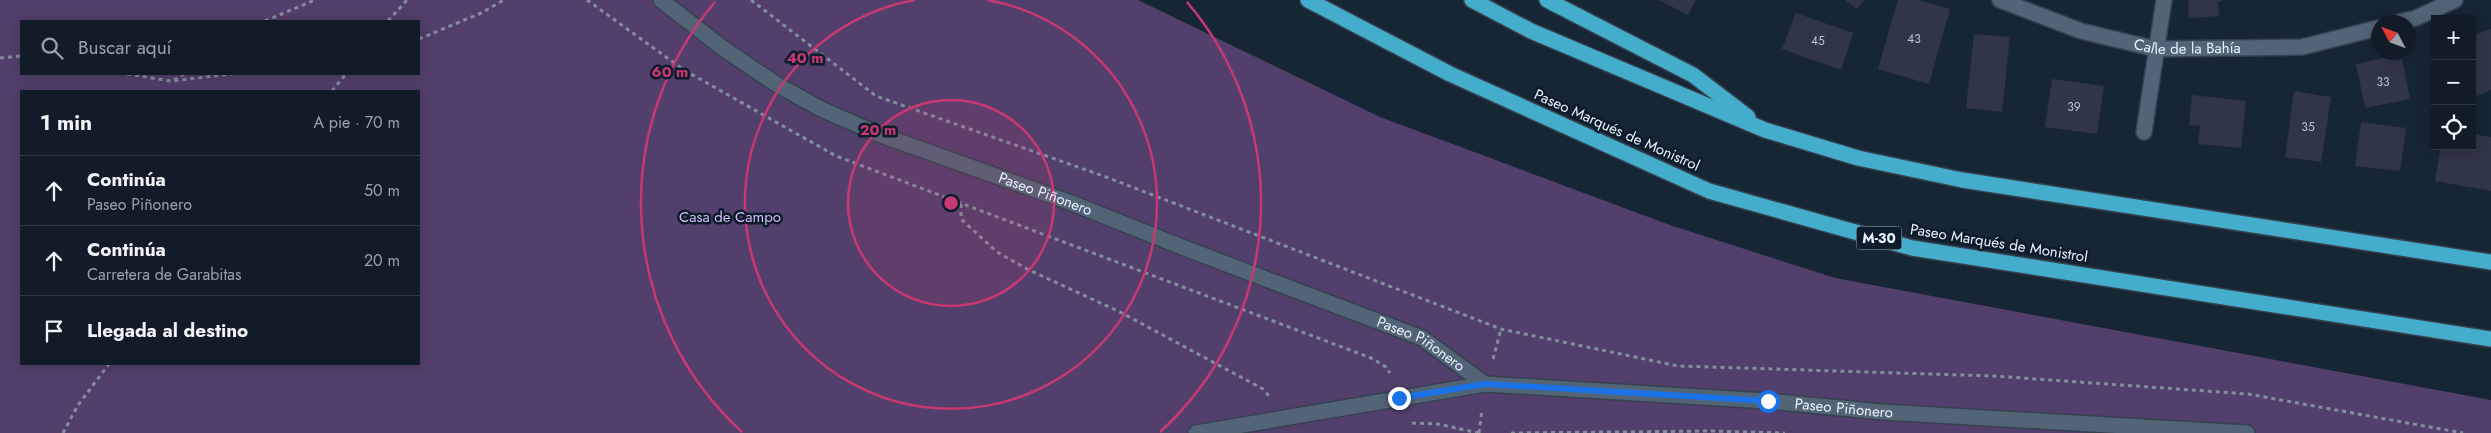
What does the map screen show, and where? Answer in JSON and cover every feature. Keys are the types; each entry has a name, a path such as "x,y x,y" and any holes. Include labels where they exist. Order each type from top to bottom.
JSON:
{"highway":[{"name":"Paseo Marqués de Monistrol","path":"1308,0 1450,74 1708,191 1912,248 2491,339"},
{"path":"1472,0 1531,31 1765,130 1858,158 1962,180 2491,262"},
{"path":"1546,0 1693,75 1765,130"}],"street":[{"name":"Paseo Piñonero","path":"661,0 739,59 776,84 821,109 878,134 1069,202 1422,338 1485,384 1768,401 1883,412 2247,433"},
{"name":"Calle de la Bahía","path":"2000,0 2081,32 2156,49 2302,47 2371,30"},
{"path":"2144,132 2164,0"},
{"path":"2416,18 2455,0"},
{"path":"1196,433 1485,384"}],"path":[{"path":"268,20 315,0"},
{"path":"389,20 408,0"},
{"path":"420,39 481,13 504,0"},
{"path":"587,0 684,70 836,156 1372,358 1386,367 1399,398 1401,412 1408,421 1416,424 1438,424 1478,433"},
{"path":"751,0 876,96 1106,177 1501,330 1678,366 1994,376 2248,394 2463,433"},
{"path":"0,58 20,56"},
{"path":"133,75 171,81 223,75"},
{"path":"171,81 182,75"},
{"path":"333,90 345,75"},
{"path":"961,204 961,219 996,252 1027,269 1120,312 1263,389 1270,398 1273,419"},
{"path":"63,433 78,405 108,365"},
{"path":"1511,433 1711,431 1785,433"}],"green space":[{"name":"Casa de Campo","path":"0,0 1138,0 1380,117 1670,225 1835,278 2491,400 2491,433 0,433"}],"building":[{"path":"1659,0 1696,0 1688,15"},
{"path":"1845,0 1864,0 1857,9"},
{"path":"1898,0 1919,0 1950,9 1929,84 1878,69"},
{"path":"2188,0 2223,0 2218,2 2219,16 2189,18"},
{"path":"1796,13 1853,33 1841,70 1782,49"},
{"path":"2491,29 2491,90 2476,96 2476,60 2476,35"},
{"path":"1974,34 2010,37 2002,112 1966,108"},
{"path":"2374,60 2402,60 2410,99 2365,108 2356,64"},
{"path":"2052,79 2104,86 2097,134 2045,127"},
{"path":"2294,91 2331,97 2321,162 2285,157"},
{"path":"2192,95 2246,101 2241,148 2198,144 2200,126 2189,125"},
{"path":"2361,122 2406,128 2400,171 2355,166"},
{"path":"2476,135 2491,137 2491,191 2435,181 2440,150 2476,150"}],"route":[{"path":"1399,398 1485,384 1768,401"}]}
